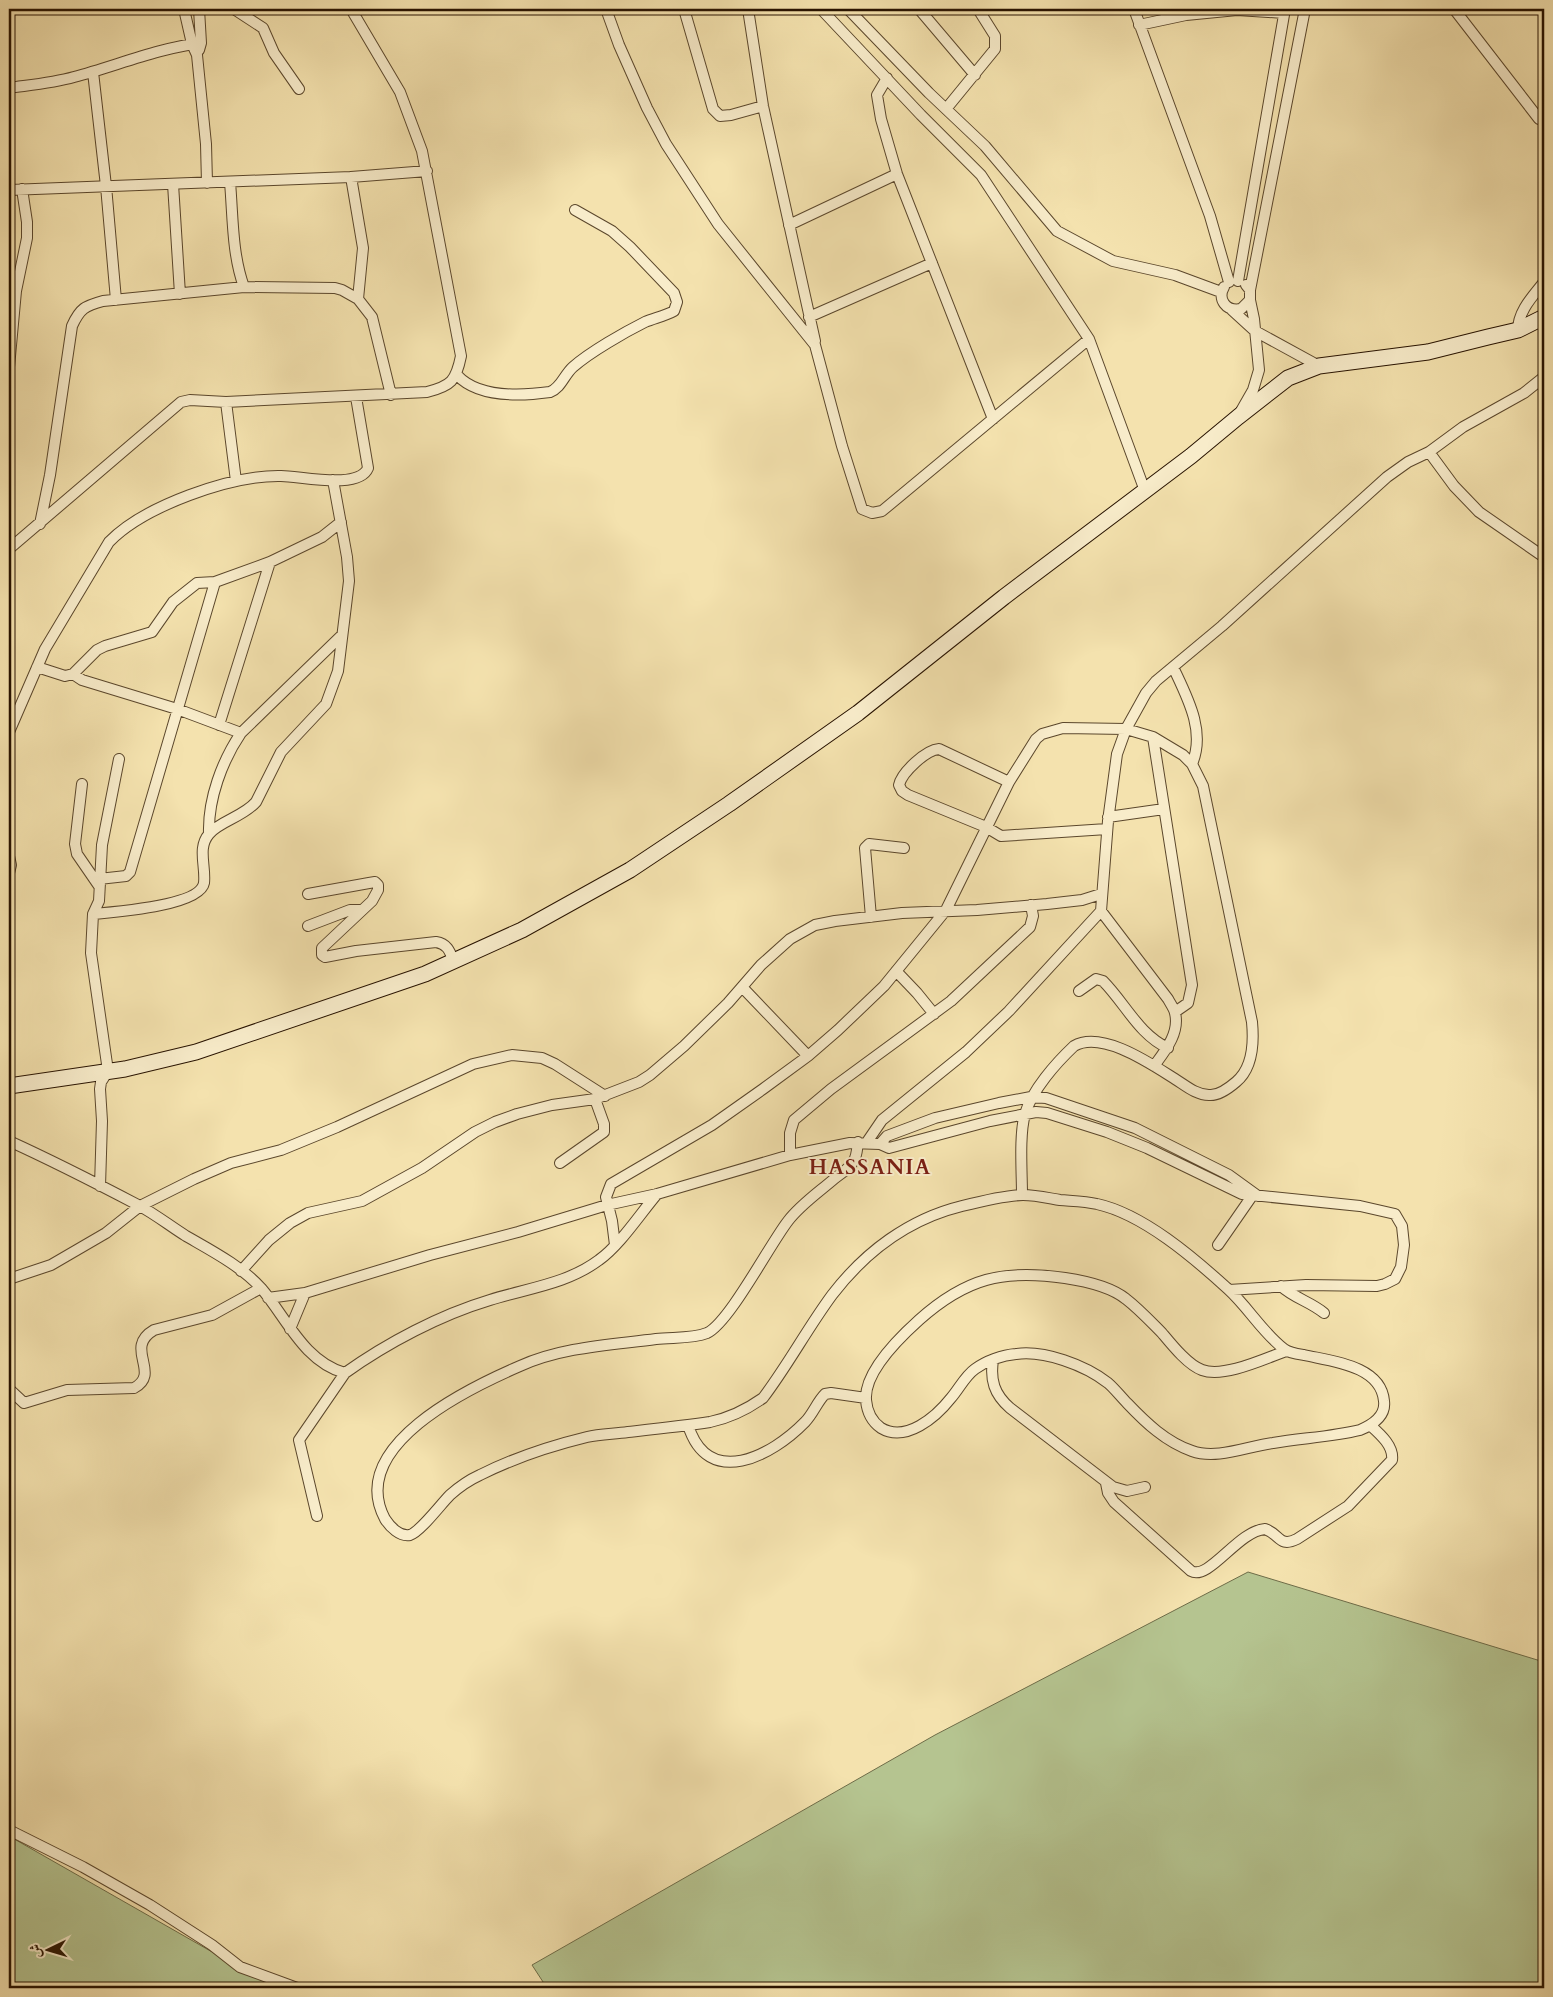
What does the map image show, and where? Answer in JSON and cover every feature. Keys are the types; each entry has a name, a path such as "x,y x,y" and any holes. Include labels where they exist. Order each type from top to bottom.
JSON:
{"street":[{"path":"184,9 197,44"},
{"path":"199,9 197,55 206,144 207,183"},
{"path":"234,9 263,28 274,53 299,89"},
{"path":"9,549 178,404 190,400 226,402 427,392 438,389 453,380 457,375 461,356 422,151 400,92 351,9"},
{"path":"606,9 619,45 647,108 666,144 718,224 815,345"},
{"path":"684,9 713,109 720,116 731,116 763,106"},
{"path":"748,9 763,106 815,345 842,446 862,509 872,513 882,511 1089,339"},
{"path":"821,9 981,175 1089,339 1145,491"},
{"path":"848,9 946,109 986,146 1057,231 1113,261 1175,275 1221,292"},
{"path":"919,9 975,75"},
{"path":"946,109 996,49 995,36 978,9"},
{"path":"1134,9 1234,282 1250,295 1259,370 1253,390 1238,417"},
{"path":"1232,310 1245,307 1250,295 1304,9"},
{"path":"1454,9 1539,119"},
{"path":"1139,25 1186,14 1237,10 1285,11 1234,282"},
{"path":"9,88 72,78 152,54 197,44"},
{"path":"92,72 106,186 116,300"},
{"path":"887,78 877,95 881,120 897,174 993,419"},
{"path":"9,190 351,177 427,172"},
{"path":"789,225 897,174"},
{"path":"351,177 363,248 358,299"},
{"path":"230,182 236,255 244,287"},
{"path":"173,184 180,294"},
{"path":"9,367 16,292 27,238 27,222 22,189"},
{"path":"457,375 474,386 500,393 550,392 555,390 573,367 608,344 647,321 674,311 677,302 674,293 630,247 612,232 575,210"},
{"path":"809,317 932,263"},
{"path":"1234,282 1223,288 1221,292 1224,305 1255,331 1319,366"},
{"path":"1518,330 1518,323 1522,312 1544,282"},
{"path":"40,524 50,474 72,326 77,314 83,307 103,301 244,287 335,288 342,290 358,299 372,317 391,395"},
{"path":"9,1086 148,1064 196,1052 425,974 522,930 630,870 729,804 858,713 1004,597 1145,491 1288,378 1319,366 1428,352 1518,330 1544,317"},
{"path":"1154,1066 1168,1048 1173,1036 1175,1012 1168,999 1101,910 1108,817 1117,754 1126,729 1146,693 1156,681 1229,619 1388,477 1408,462 1429,452 1462,427 1524,393 1544,377"},
{"path":"9,732 44,649 108,542 119,531 154,510 236,481 280,476 333,480 359,478 366,474 368,468 356,397"},
{"path":"226,402 236,481"},
{"path":"1429,452 1454,486 1479,512 1544,557"},
{"path":"209,833 251,808 256,802 281,752 326,704 338,671 349,581 347,557 333,480"},
{"path":"37,667 65,676 73,674 97,650 152,632 173,602 195,584 215,582 270,562 322,537 341,522"},
{"path":"219,724 270,562"},
{"path":"99,883 126,876 130,872 215,582"},
{"path":"93,914 157,906 184,900 203,886 202,860 204,844 209,833 209,818 213,798 229,755 241,733 342,635"},
{"path":"1173,667 1186,694 1197,727 1198,750 1192,764"},
{"path":"73,674 93,684 177,709 241,733"},
{"path":"615,1245 612,1221 607,1205 607,1192 614,1182 712,1125 808,1056 845,1024 884,986 946,910 1009,782 1036,740 1051,730 1063,728 1126,729 1153,737 1183,755 1192,764 1203,786 1252,1022 1254,1040 1243,1076 1234,1084 1212,1095 1192,1090 1154,1066 1116,1047 1091,1041 1080,1043 1065,1054 1032,1097 1024,1115 1022,1195"},
{"path":"1153,737 1192,985 1188,1003 1175,1012"},
{"path":"1009,782 939,749 933,750 916,762 900,779 900,787 904,793 1001,836 1012,837 1107,829"},
{"path":"100,1186 102,1122 100,1089 101,1082 108,1071 91,952 93,914 99,901 102,845 118,759"},
{"path":"82,784 76,844 78,854 99,883"},
{"path":"1108,817 1164,809"},
{"path":"871,916 865,848 870,844 904,848"},
{"path":"9,856 11,865 9,873"},
{"path":"308,894 368,882 377,883 378,890 374,898 322,948 323,956 436,942 444,944 449,949 454,962"},
{"path":"241,1271 269,1240 290,1223 308,1213 362,1201 422,1168 475,1132 495,1122 552,1105 600,1098 650,1075 684,1046 761,965 801,932 816,925 871,916 946,910 977,910 1082,900 1101,894"},
{"path":"790,1155 790,1133 794,1120 832,1089 951,1001 1025,933 1032,923 1031,905"},
{"path":"308,926 350,910 362,910"},
{"path":"1101,910 1009,1011 966,1052 882,1120 862,1142 852,1164 790,1218 720,1322 708,1332 689,1336 577,1349 522,1365 476,1387 439,1408 413,1427 392,1452 379,1480 379,1500 382,1512 387,1523 396,1531 404,1535 410,1535 416,1532 452,1494 466,1483 515,1459 589,1436 688,1425 723,1419 751,1406 763,1398 833,1294 869,1255 892,1236 915,1224 956,1208 1022,1195 1097,1204 1113,1209 1158,1232 1229,1290 1266,1332 1286,1351 1348,1366 1372,1378 1383,1393 1384,1406 1380,1416 1370,1425 1349,1433 1269,1443 1221,1453 1200,1453 1182,1447 1160,1434 1141,1418 1108,1383 1069,1363 1049,1356 1031,1353 1017,1354 978,1366 969,1374 949,1401 925,1422 908,1431 896,1433 881,1427 869,1416 866,1398 867,1389 874,1372 900,1338 954,1293 980,1281 1008,1274 1041,1274 1084,1280 1124,1297 1173,1347 1196,1367 1205,1371 1216,1372 1236,1368 1286,1351"},
{"path":"896,971 917,992 934,1014"},
{"path":"1079,992 1096,979 1103,981 1143,1030 1159,1044 1168,1048"},
{"path":"742,987 808,1056"},
{"path":"9,1279 51,1265 106,1233 140,1206 201,1176 231,1163 281,1150 388,1104 473,1064 495,1058 512,1055 542,1058 563,1069 600,1098 605,1126 603,1133 560,1163"},
{"path":"880,1144 887,1136 935,1118 1032,1097 1046,1098 1057,1100 1118,1122 1176,1148 1229,1175 1255,1196"},
{"path":"268,1298 305,1292 607,1205 657,1194 790,1155 837,1144 862,1142 880,1144 889,1148 990,1121 1036,1112 1047,1113 1113,1134 1147,1148 1236,1192 1255,1196 1377,1208 1395,1214 1399,1218 1404,1245 1401,1267 1397,1275 1390,1282 1377,1286 1314,1285 1229,1290"},
{"path":"1113,1134 1118,1122"},
{"path":"9,1141 140,1206 241,1271 261,1288 290,1329 326,1365 345,1373"},
{"path":"1171,1160 1176,1148"},
{"path":"317,1516 299,1440 345,1373 359,1363 441,1317 490,1300 556,1283 574,1275 601,1259 657,1194"},
{"path":"1218,1245 1255,1196"},
{"path":"1281,1286 1293,1296 1314,1305 1324,1313"},
{"path":"9,1389 24,1403 67,1390 134,1388 142,1383 145,1377 141,1346 146,1335 154,1330 212,1315 261,1288"},
{"path":"290,1329 305,1292"},
{"path":"993,1360 992,1382 1001,1400 1106,1483 1118,1490 1127,1491 1145,1487"},
{"path":"688,1425 694,1442 707,1457 721,1461 741,1461 769,1451 793,1433 809,1417 825,1394 831,1393 866,1398"},
{"path":"1106,1483 1108,1493 1114,1502 1191,1571 1200,1573 1208,1570 1226,1552 1253,1532 1265,1529 1283,1542 1289,1542 1297,1539 1348,1506 1389,1465 1392,1458 1391,1451 1385,1440 1370,1425"},
{"path":"9,1830 83,1867 150,1905 212,1945 240,1967 297,1988"}],"green space":[{"path":"1248,1572 1544,1662 1544,1988 547,1988 532,1965 935,1735"},
{"path":"9,1836 228,1961 304,1988 9,1988"}],"district":[{"name":"HASSANIA","path":"870,1167"}]}
